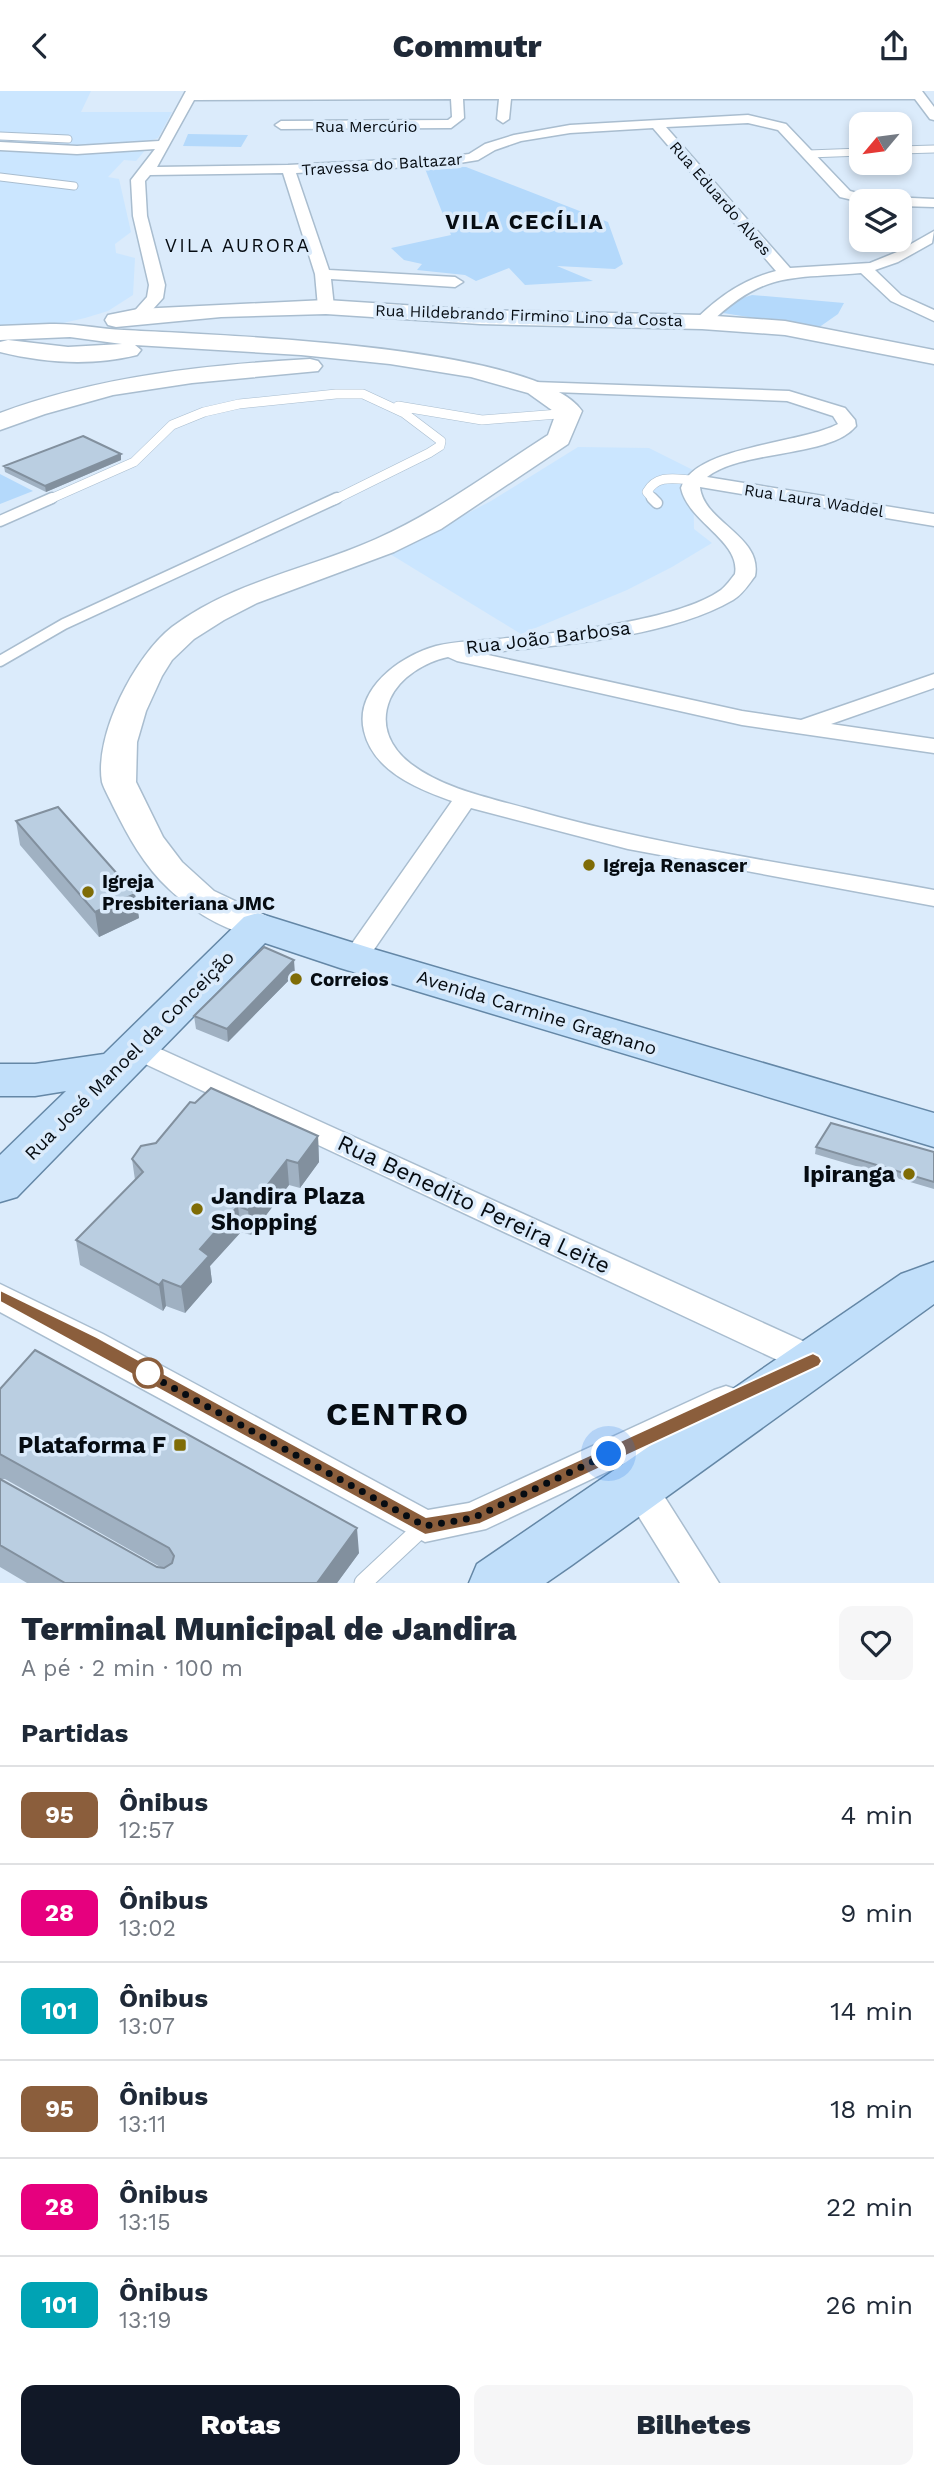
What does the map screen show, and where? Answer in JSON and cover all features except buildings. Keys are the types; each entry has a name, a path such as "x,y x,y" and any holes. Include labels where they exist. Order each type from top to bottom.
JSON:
{"main road":[{"name":"Avenida Carmine Gragnano","path":"258,926 355,958 934,1130"},
{"name":"Rua José Manoel da Conceição","path":"7,1165 126,1057 258,926"},
{"path":"0,1080 36,1080 126,1057"},
{"path":"498,1583 639,1487 929,1281"}],"street":[{"path":"85,356 102,348 123,324 155,298 157,285 137,192 138,180 157,158 191,93 918,93 934,116"},
{"name":"Rua Mercúrio","path":"281,125 451,124 458,118 456,93"},
{"path":"503,119 505,95"},
{"name":"Travessa do Baltazar","path":"145,171 288,169 464,159 500,143 570,129 735,119 775,123 809,154"},
{"name":"Rua Eduardo Alves","path":"655,123 786,273"},
{"path":"0,146 77,150 164,145"},
{"path":"809,154 845,194 868,199 934,203"},
{"path":"288,169 323,274 326,307"},
{"path":"702,321 751,283 786,273 865,269 909,251 934,235"},
{"path":"865,269 896,299 934,316"},
{"path":"323,274 455,282"},
{"name":"Rua Hildebrando Firmino Lino da Costa","path":"123,324 326,307 491,317 702,321 785,328 934,357"},
{"path":"0,333 62,331 123,324 202,342"},
{"path":"33,352 32,347 39,339 62,331"},
{"path":"0,346 33,352 85,356 202,342 287,345 370,353 534,387 789,396 839,412 846,419 847,426 839,432 722,463 705,470 693,480"},
{"path":"233,371 259,356 255,348 248,344"},
{"path":"275,368 293,356 294,351 287,345"},
{"path":"0,422 110,390 233,371 371,364 436,366"},
{"path":"534,387 565,403 571,413"},
{"name":"Avenida Carmine Gragnano","path":"258,926 201,899 169,870 146,838 119,782 121,742 130,711 146,676 160,654 183,633 215,614 247,597 384,546 431,523 559,439 570,430 573,422 571,413"},
{"name":"Rua Laura Waddel","path":"693,480 934,520"},
{"name":"Rua João Barbosa","path":"693,480 690,490 693,501 732,540 745,561 746,575 738,587 724,598 677,617 641,625 443,651 421,657 393,677 376,705 374,734 381,748 413,775 466,798 623,843 934,898"},
{"path":"443,651 742,718 805,725 934,746"},
{"path":"805,725 934,681"},
{"path":"355,958 466,798"},
{"name":"Rua Benedito Pereira Leite","path":"126,1057 813,1361"},
{"path":"0,1297 90,1342 425,1526 473,1518 813,1361"},
{"path":"639,1487 701,1583"}],"lane":[{"path":"0,136 68,139"},
{"path":"912,150 934,149"},
{"path":"809,154 849,152"},
{"path":"0,177 74,186"},
{"path":"0,521 134,462 146,455 163,432 172,425 232,406 347,393 367,395 386,403 441,440 440,446 236,547 79,618 17,649 0,661"},
{"path":"386,403 482,420 571,413"},
{"path":"657,503 647,492 652,483 664,478 693,480"},
{"path":"362,1583 425,1526"}],"shaded area":[{"path":"0,91 91,91 81,112 172,112 158,138 152,140 75,146 0,141"},
{"path":"188,134 248,135 241,147 183,146"},
{"path":"147,148 136,161 124,160 108,177 119,179 131,232 115,244 116,253 135,258 133,295 108,311 85,318 50,326 0,326 0,150 77,153"},
{"path":"424,166 466,167 608,222 623,264 615,269 557,266 593,281 525,285 509,268 476,281 465,275 417,270 422,264 404,260 391,248 451,235"},
{"path":"752,295 844,303 838,314 818,328 723,313 736,300"},
{"path":"578,447 649,448 693,470 694,529 712,543 627,590 521,634 390,554 491,501"},
{"path":"0,474 33,491 0,504"}],"bus line":[{"name":"95","path":"0,1297 90,1342 425,1526 473,1518 813,1361"}],"place":[{"name":"Igreja Renascer","path":"589,865"},
{"name":"Igreja Presbiteriana JMC","path":"88,892"},
{"name":"Correios","path":"296,979"},
{"name":"Ipiranga","path":"909,1174"},
{"name":"Jandira Plaza Shopping","path":"197,1209"},
{"name":"Plataforma F","path":"180,1445"}],"district":[{"name":"VILA CECÍLIA","path":"525,222"},
{"name":"VILA AURORA","path":"238,245"},
{"name":"CENTRO","path":"398,1414"}],"route":[{"path":"148,1373 139,1369 425,1526 473,1518 609,1454"}]}
